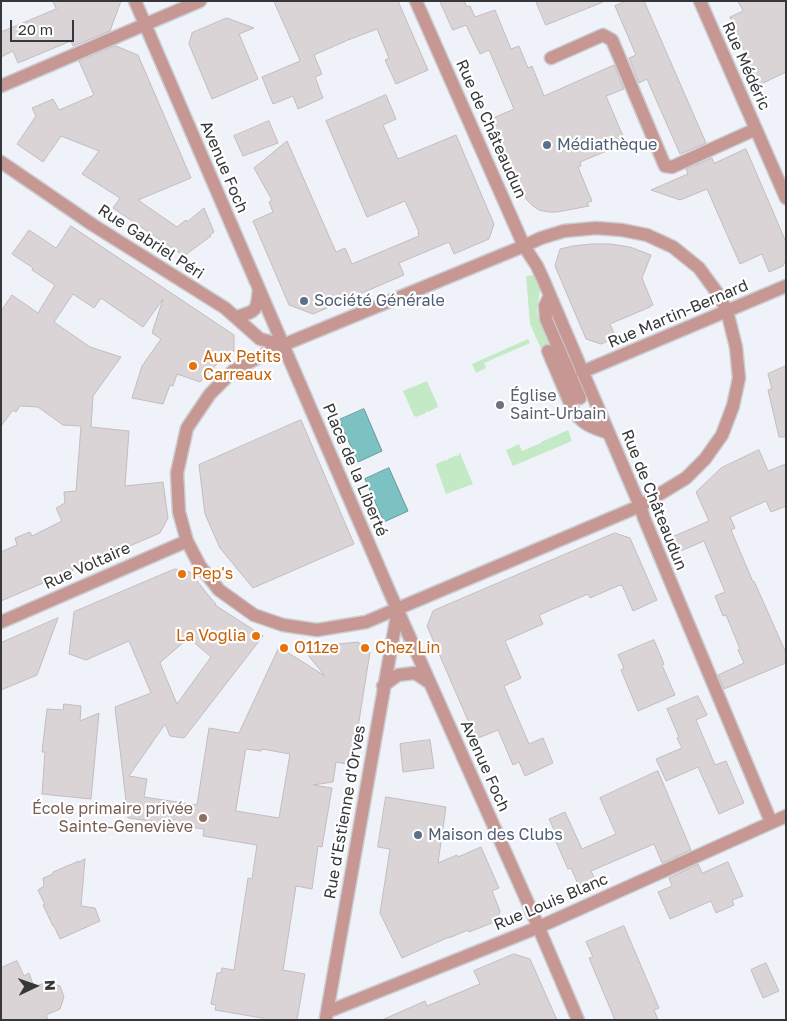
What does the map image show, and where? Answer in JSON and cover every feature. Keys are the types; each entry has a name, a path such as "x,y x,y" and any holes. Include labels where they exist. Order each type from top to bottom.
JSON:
{"street":[{"name":"Avenue Foch","path":"135,1 283,345"},
{"path":"1,86 200,1"},
{"name":"Rue de Châteaudun","path":"416,1 524,246 537,266 610,433 771,822"},
{"name":"Rue Médéric","path":"700,1 786,198"},
{"path":"551,58 602,35 612,40 665,166 672,167 756,129"},
{"name":"Rue Gabriel Péri","path":"1,162 93,225 225,308 260,339 283,345"},
{"path":"596,228 622,230 647,235 673,247 699,268 718,294 726,311 736,347 739,378 733,406 722,435 705,459 686,478 640,506 366,622 316,630 283,625 254,615 219,590 200,566 187,541 180,512 177,474 187,428 210,394 234,370 283,345 541,238 564,231 596,228"},
{"name":"Rue Martin-Bernard","path":"582,372 786,286"},
{"path":"236,317 251,313 257,305 259,288"},
{"path":"550,295 545,306 546,319 580,398"},
{"name":"Place de la Liberté","path":"283,345 398,609"},
{"path":"548,351 577,416 589,426 610,433"},
{"name":"Rue Voltaire","path":"1,622 187,541"},
{"name":"Avenue Foch","path":"398,609 539,927 578,1020"},
{"name":"Rue d'Estienne d'Orves","path":"327,1016 383,686 398,609"},
{"path":"383,686 398,675 415,673 430,683"},
{"name":"Rue Louis Blanc","path":"327,1016 539,927 786,816"}],"green space":[{"path":"534,275 540,290 538,317 551,347 542,351 530,324 526,276"},
{"path":"528,339 530,343 484,363 486,368 476,373 472,364"},
{"path":"427,381 438,406 416,417 403,391"},
{"path":"568,430 572,441 513,466 506,450 519,444 522,451"},
{"path":"460,453 473,484 446,494 436,464 447,461 457,455 459,456 458,454"}],"water":[{"path":"364,409 382,451 358,462 339,420"},
{"path":"389,468 408,511 384,522 365,479"}],"building":[{"path":"53,1 121,1 110,31 73,46 71,41 18,63 13,51 1,57 1,32 56,9"},
{"path":"274,1 398,1 428,70 396,84 385,60 389,58 377,29 314,55 322,74 315,77 323,98 298,109 293,96 273,104 262,77 300,61"},
{"name":"Médiathèque","path":"440,1 464,1 467,7 470,6 475,17 495,10 511,49 519,46 528,68 532,66 544,96 614,65 624,89 606,96 626,143 580,162 581,166 578,167 592,201 587,203 589,206 548,212 539,210 527,200 491,119 514,109 489,50 480,54 466,25 453,30"},
{"path":"536,1 603,1 603,2 546,25"},
{"path":"626,1 644,1 706,143 680,154 647,79 639,83 629,58 636,55 615,6"},
{"path":"738,1 786,1 786,72 759,85 730,17 743,11"},
{"path":"227,18 254,28 239,34 258,79 212,99 189,44 192,33"},
{"path":"116,46 138,55 191,178 138,200 177,227 186,220 187,222 204,208 214,232 184,256 113,208 120,198 82,174 99,151 61,136 43,162 17,144 36,116 32,108 53,99 59,110 94,95 79,61"},
{"path":"386,95 396,119 383,125 398,159 456,135 494,224 489,239 454,254 449,242 399,263 404,275 313,314 289,305 253,221 273,212 269,202 272,200 254,168 287,141 336,252 345,248 352,264 419,236 405,201 367,217 326,121"},
{"path":"269,121 278,143 243,156 234,136"},
{"path":"746,149 786,242 786,260 783,266 769,272 762,254 740,264 707,189 680,200 651,190 688,174 686,169 712,158 714,163"},
{"path":"71,226 234,335 234,351 218,363 200,382 177,374 173,386 170,385 163,404 132,398 142,366 161,339 152,333 163,299 143,327 101,298 94,308 73,294 54,322 90,347 121,357 93,396 91,427 129,431 125,486 163,482 168,518 160,533 1,601 1,552 17,545 15,538 30,532 32,536 62,521 56,508 65,503 64,492 76,491 81,426 63,425 38,407 20,406 16,412 13,410 1,426 1,311 12,295 38,313 55,285 12,254 29,230 56,248"},
{"path":"592,244 630,247 651,255 642,278 653,305 610,324 616,338 601,344 586,339 555,266 560,249"},
{"path":"786,366 786,437 779,437 768,390 772,389 768,374"},
{"path":"301,420 354,544 253,588 220,548 205,514 199,465"},
{"path":"759,450 768,471 786,464 786,506 771,512 766,501 730,517 735,528 731,530 786,653 786,663 724,689 718,675 744,663 726,615 723,616 715,596 725,592 704,541 678,552 672,537 709,521 696,492 721,468"},
{"path":"615,533 630,538 657,600 633,611 622,585 620,585 590,598 588,594 539,615 543,624 505,641 521,678 504,686 529,744 543,738 553,763 525,776 519,762 513,765 498,730 476,739 427,626 433,611"},
{"path":"175,569 190,572 215,605 263,636 184,738 170,736 165,724 129,776 147,779 144,797 197,805 209,728 239,733 279,647 325,676 299,644 330,645 358,642 370,652 352,765 336,762 333,782 313,785 332,788 322,847 318,846 312,889 296,886 283,970 305,974 297,1020 262,1020 262,1018 215,1010 216,1005 211,1004 217,973 221,973 222,968 234,970 248,878 252,879 257,845 203,836 204,829 128,818 115,707 151,693 129,641 86,660 69,654 74,612","holes":["189,638 211,657 177,704 160,663","246,749 261,751 262,749 290,754 279,818 236,811"]},
{"path":"58,618 37,675 1,690 1,643"},
{"path":"654,640 675,695 638,711 621,670 624,668 618,655"},
{"path":"698,696 707,715 696,720 715,765 726,761 744,803 719,814 698,767 666,781 656,759 682,748 667,709"},
{"path":"64,704 81,706 80,721 99,713 91,799 42,794 45,752 42,752 47,709 63,710"},
{"path":"430,740 434,768 403,772 400,744"},
{"path":"658,771 691,850 662,863 654,844 591,871 598,886 582,893 571,868 568,869 553,835 556,834 549,819 565,812 582,849 616,834 600,798"},
{"path":"386,797 446,807 438,863 481,847 499,888 492,891 500,911 497,921 469,932 468,930 449,937 402,958 380,913 390,849 378,847"},
{"path":"85,859 81,906 95,908 100,921 60,939 43,905 45,905 38,890 44,886 43,878"},
{"path":"728,862 743,896 732,900 734,905 716,913 711,901 670,919 658,892 672,886 669,878 698,864 702,873"},
{"path":"624,926 659,1008 654,1010 658,1020 615,1020 589,958 593,957 586,942"},
{"path":"514,954 530,959 557,1020 382,1020 425,1001 427,1006 480,984 474,971"},
{"path":"17,961 24,976 29,973 34,987 52,980 54,984 60,986 64,997 60,1009 46,1015 48,1020 1,1020 1,968"},
{"path":"766,963 779,991 763,998 751,970"}],"place":[{"name":"Médiathèque","path":"547,145"},
{"name":"Société Générale","path":"304,301"},
{"name":"Aux Petits Carreaux","path":"193,366"},
{"name":"Église Saint-Urbain","path":"500,405"},
{"name":"Pep's","path":"182,574"},
{"name":"La Voglia","path":"256,636"},
{"name":"O11ze","path":"284,648"},
{"name":"Chez Lin","path":"365,648"},
{"name":"École primaire privée Sainte-Geneviève","path":"203,818"},
{"name":"Maison des Clubs","path":"418,835"}]}
